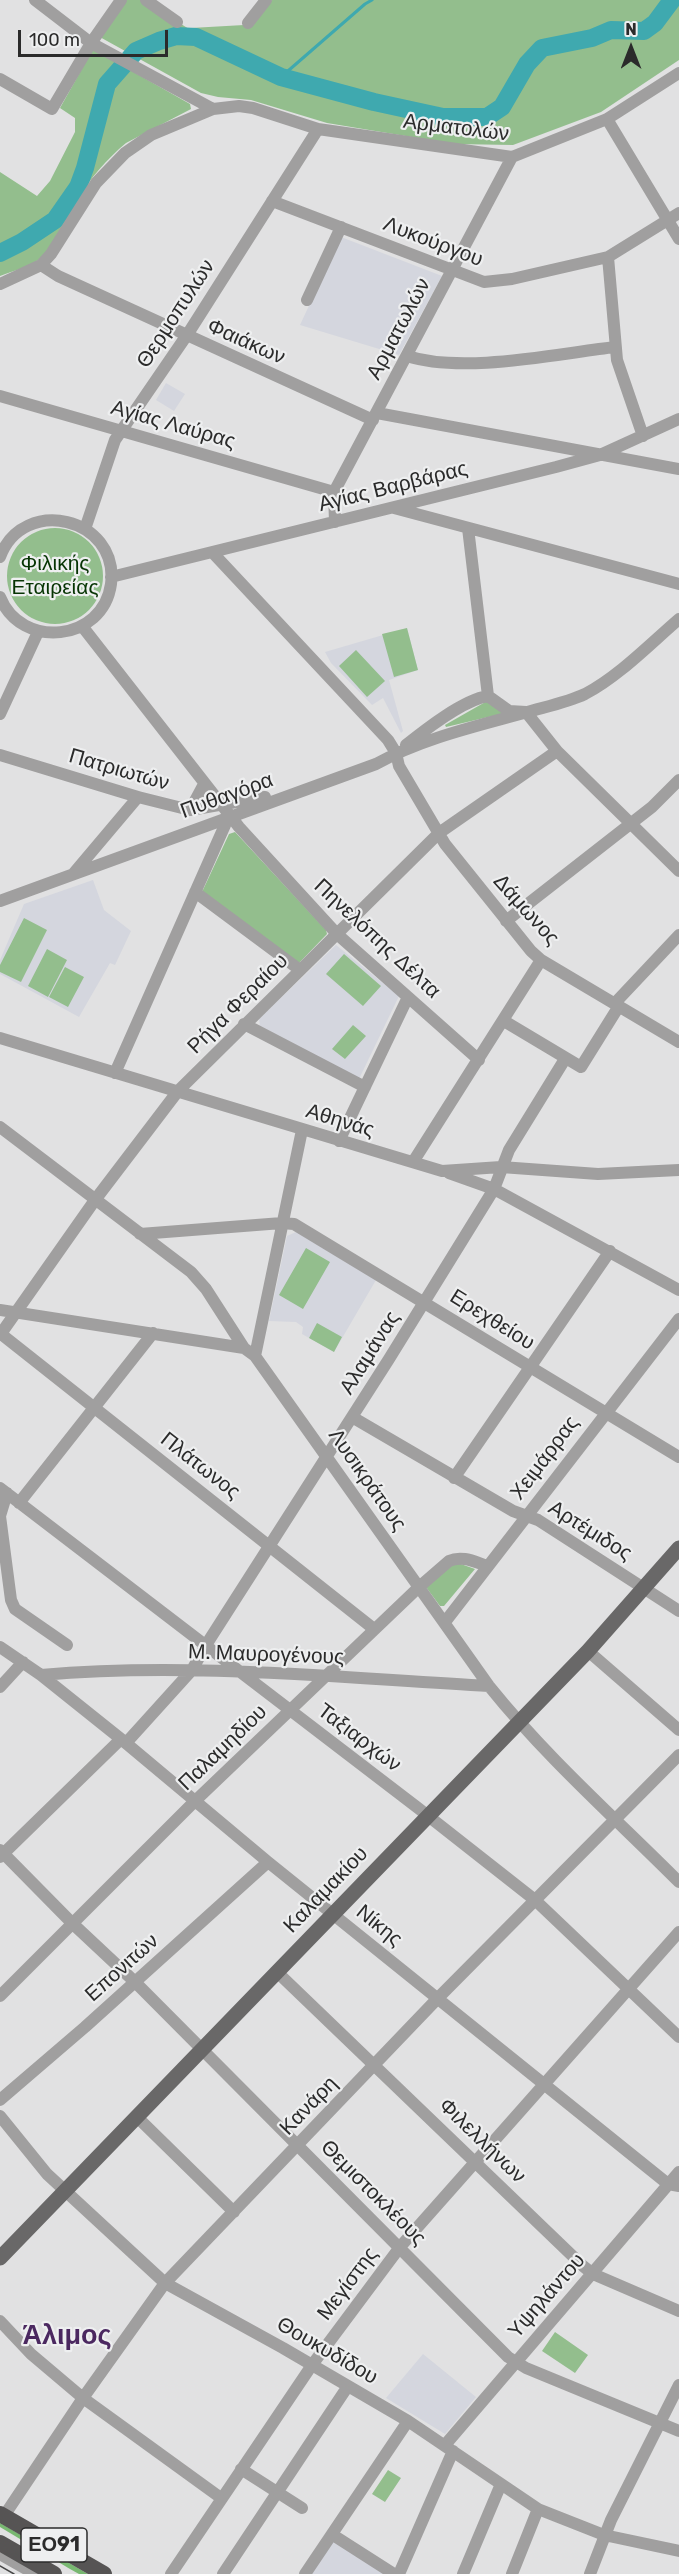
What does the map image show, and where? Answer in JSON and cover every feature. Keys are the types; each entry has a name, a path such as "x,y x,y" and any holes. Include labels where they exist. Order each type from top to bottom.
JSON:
{"highway":[{"name":"ΕΟ91","path":"2,2515 104,2574"},
{"name":"ΕΟ91","path":"0,2543 54,2574"}],"main road":[{"name":"Καλαμακίου","path":"0,2258 588,1651 679,1548"}],"street":[{"path":"35,0 91,43 213,109"},
{"path":"0,79 52,110 91,43 121,0"},
{"path":"147,0 177,22"},
{"path":"248,23 261,1"},
{"name":"Αρματολών","path":"213,109 253,108 318,129 512,157 607,118 679,73"},
{"path":"0,284 41,265 51,254 96,183 125,153 151,135 213,109"},
{"path":"607,118 679,239"},
{"name":"Θερμοπυλών","path":"85,529 115,440 186,336 318,129"},
{"name":"Αρματωλών","path":"334,492 512,157"},
{"name":"Λυκούργου","path":"272,201 484,282 608,257 679,213"},
{"path":"308,300 341,227"},
{"path":"608,257 615,347 634,415 643,436"},
{"name":"Φαιάκων","path":"41,265 58,276 186,336 375,416 679,469"},
{"path":"407,356 442,363 480,363 615,347"},
{"name":"Αγίας Λαύρας","path":"0,396 334,492"},
{"name":"Αγίας Βαρβάρας","path":"111,577 600,455 679,419"},
{"path":"334,492 335,522"},
{"path":"393,508 679,585"},
{"path":"0,557 3,543 21,530 46,520 69,522 85,529 104,549 111,577 109,594 101,609 82,626 64,633 38,632 24,626 11,615 1,601"},
{"path":"468,528 488,696 509,711 526,712 557,751 679,871"},
{"name":"Δάμωνος","path":"212,552 388,740 396,753 399,766 439,833 506,921 541,960 679,1042"},
{"name":"Πυθαγόρα","path":"0,901 376,764 396,753 448,734 564,703 586,693 610,677 679,619"},
{"name":"Πηνελόπης Δέλτα","path":"82,626 229,816 337,934 479,1060"},
{"path":"0,714 38,632"},
{"name":"Πυθαγόρα","path":"396,753 426,729 464,706 488,696"},
{"name":"Ρήγα Φεραίου","path":"1,1334 95,1200 178,1091 439,833 557,751"},
{"name":"Πατριωτών","path":"0,755 138,797 190,810 299,791"},
{"path":"506,921 632,823 679,780"},
{"name":"Πυθαγόρα","path":"190,810 204,784"},
{"name":"Πυθαγόρα","path":"71,875 138,797"},
{"path":"115,1073 229,816"},
{"path":"195,892 300,970"},
{"path":"504,1021 581,1067 617,1004 679,935"},
{"path":"413,1162 541,960"},
{"path":"339,1141 408,997"},
{"path":"244,1024 364,1087"},
{"name":"Αθηνάς","path":"0,1038 442,1171 501,1167 598,1174 679,1170"},
{"name":"Αλαμάνας","path":"1,1854 124,1741 192,1670 494,1189 509,1150 565,1059"},
{"name":"Λυσικράτους","path":"0,1127 198,1280 489,1686 519,1722 679,1882"},
{"path":"0,1310 153,1333 250,1352 302,1130"},
{"path":"442,1171 494,1189 679,1290"},
{"path":"140,1234 282,1222"},
{"name":"Ερεχθείου","path":"282,1222 294,1224 425,1301 679,1457"},
{"path":"454,1478 610,1251"},
{"name":"Χειμάρρας","path":"445,1622 679,1319"},
{"path":"19,1503 153,1333"},
{"name":"Πλάτωνος","path":"1,1334 374,1629"},
{"name":"Αρτέμιδος","path":"352,1417 513,1511 538,1520 679,1611"},
{"path":"3,1491 0,1516 10,1600 15,1608 68,1645"},
{"name":"Ταξιαρχών","path":"3,1491 291,1710 535,1900 679,2037"},
{"name":"Παλαμηδίου","path":"0,1996 194,1802 419,1587 455,1558 488,1566"},
{"name":"Νίκης","path":"0,1647 41,1675 124,1741 268,1862 545,2085 674,2185"},
{"path":"588,1651 679,1730"},
{"path":"0,1687 22,1662"},
{"name":"Μ. Μαυρογένους","path":"41,1675 192,1670 489,1686"},
{"name":"Κανάρη","path":"2,2515 165,2283 438,1998 614,1819 678,1758"},
{"name":"Θεμιστοκλέους","path":"1,1854 135,1982 508,2357 526,2368 679,2431"},
{"name":"Επονιτών","path":"0,2100 268,1862"},
{"name":"Μεγίστης","path":"171,2574 312,2365 400,2247 679,1932"},
{"name":"Φιλελλήνων","path":"277,1972 593,2274 679,2311"},
{"name":"Θουκυδίδου","path":"0,2116 47,2174 165,2283 408,2421 538,2509 604,2535 679,2552"},
{"path":"137,2117 234,2212"},
{"name":"Υψηλάντου","path":"399,2574 449,2448 516,2362 674,2185 679,2172"},
{"path":"0,2321 31,2354 83,2398 221,2498"},
{"path":"590,2574 604,2535 679,2385"},
{"path":"223,2574 348,2386"},
{"path":"305,2574 408,2421"},
{"path":"241,2469 302,2508"},
{"path":"463,2574 501,2484"},
{"path":"512,2574 538,2509"},
{"path":"333,2535 394,2574"},
{"path":"0,2554 35,2574"}],"shaded area":[{"path":"341,237 442,276 399,355 300,325"},
{"path":"166,383 185,394 174,411 156,400"},
{"path":"407,628 418,670 389,680 403,731 401,733 383,698 372,705 331,663 325,652"},
{"path":"93,880 104,910 131,931 115,965 110,963 79,1017 0,974 0,960 24,904"},
{"path":"336,945 399,996 359,1079 260,1027 259,1019"},
{"path":"296,1232 376,1280 334,1352 302,1334 303,1327 296,1322 269,1321 287,1236"},
{"path":"423,2354 476,2397 445,2434 386,2398"},
{"path":"333,2541 385,2574 310,2574"}],"green space":[{"path":"123,0 143,0 227,53 228,51 191,28 244,25 256,19 272,0 679,0 679,60 601,112 513,145 454,144 327,123 251,100 201,93 98,36"},
{"path":"93,49 190,104 191,109 126,143 119,149 88,183 56,240 45,254 30,265 0,276 0,172 37,196 50,181 75,132 75,118 60,108"},
{"name":"Φιλικής Εταιρείας","path":"55,528 73,531 89,542 100,558 103,576 100,594 89,610 73,621 55,624 37,621 21,610 10,594 7,576 10,558 21,542 37,531"},
{"path":"407,628 418,670 394,677 382,634"},
{"path":"356,650 385,681 367,697 339,666"},
{"path":"487,701 504,711 501,714 446,727 445,725"},
{"path":"235,832 326,930 327,934 299,963 202,892 229,834"},
{"path":"24,918 47,930 21,982 0,972 0,965"},
{"path":"47,949 67,960 48,997 28,986"},
{"path":"344,954 381,986 363,1006 326,974"},
{"path":"65,967 84,977 68,1007 49,997"},
{"path":"353,1025 366,1036 345,1059 332,1049"},
{"path":"306,1248 330,1262 303,1309 279,1295"},
{"path":"317,1323 342,1337 334,1352 309,1338"},
{"path":"455,1562 475,1569 444,1606 440,1606 426,1587"},
{"path":"555,2332 588,2355 575,2373 542,2351"},
{"path":"388,2470 401,2478 385,2502 372,2494"},
{"path":"0,2523 88,2574 79,2574 70,2569 0,2527"}],"waterway":[{"path":"281,77 372,0"},
{"path":"0,253 22,242 55,220 78,187 107,84 136,51 159,41 176,36 196,37 281,77 374,102 443,117 487,117 502,107 527,64 542,48 592,38 611,30 644,31 655,23 672,0"}],"tram line":[{"path":"0,2566 14,2574"}],"district":[{"name":"Άλιμος","path":"67,2336"}]}
